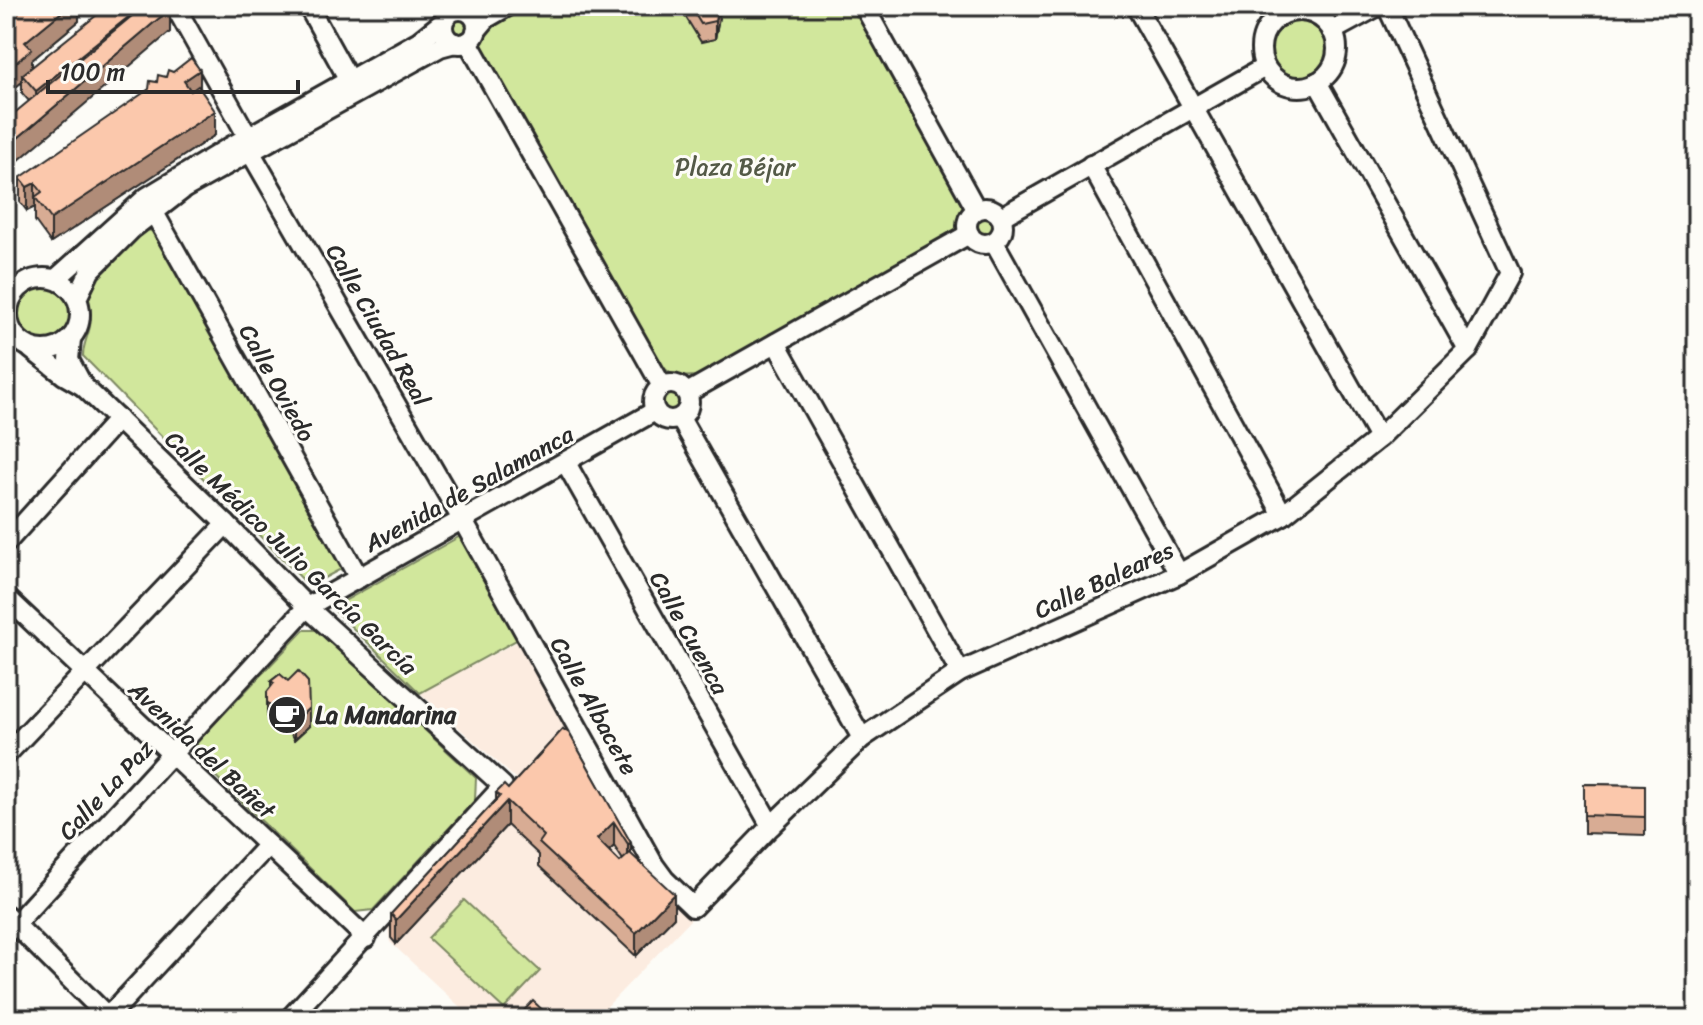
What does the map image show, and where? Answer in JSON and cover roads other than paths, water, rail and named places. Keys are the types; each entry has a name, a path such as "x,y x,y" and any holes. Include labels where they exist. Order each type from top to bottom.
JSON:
{"street":[{"name":"Calle Ciudad Real","path":"175,6 249,145 463,521"},
{"path":"308,6 349,80"},
{"path":"56,279 147,197 440,47 467,39 487,18 508,6"},
{"path":"864,6 976,209"},
{"path":"1136,6 1379,438"},
{"path":"1332,31 1378,6"},
{"name":"Calle Baleares","path":"693,907 862,738 960,672 1179,574 1283,515 1379,438 1468,350 1510,273 1387,6"},
{"path":"457,11 445,35 467,39"},
{"path":"77,298 90,271 153,211 349,80 433,32 457,11"},
{"path":"457,11 475,18 467,39 662,386"},
{"path":"1278,11 1309,12 1323,19 1332,31 1337,45 1336,60 1329,73 1317,82 1303,87 1288,86 1275,79 1265,67 1260,53 1262,38 1278,11"},
{"path":"1001,217 1265,67"},
{"path":"1317,82 1468,350"},
{"path":"1091,165 1283,515"},
{"path":"990,208 1001,217 1003,231 994,242 980,243 969,234 967,220 976,209 990,208"},
{"name":"Calle Oviedo","path":"153,211 359,578"},
{"path":"687,393 969,234"},
{"path":"994,242 1179,574"},
{"path":"42,277 56,279 69,286 81,312 79,326 71,339 60,347 45,350 14,340 7,316 11,290 28,280 42,277"},
{"name":"Calle Médico Julio García García","path":"71,339 69,360 83,386"},
{"name":"Calle Médico Julio García García","path":"14,340 83,386 307,607 503,786 366,938"},
{"path":"776,343 960,672"},
{"path":"676,385 687,393 689,407 680,418 666,420 655,411 653,397 662,386 676,385"},
{"name":"Avenida de Salamanca","path":"307,607 655,411"},
{"path":"680,418 862,738"},
{"path":"6,543 118,419"},
{"name":"Calle Cuenca","path":"566,463 771,826"},
{"name":"Calle Albacete","path":"463,521 654,865 693,907"},
{"path":"6,755 226,524"},
{"name":"Avenida del Bañet","path":"6,597 366,938"},
{"name":"Calle La Paz","path":"9,924 307,607"},
{"path":"9,924 108,1018 268,845"},
{"path":"289,1019 366,938"}],"place":[{"name":"La Mandarina","path":"287,715"}],"park label":[{"name":"Plaza Béjar","path":"735,167"}]}
